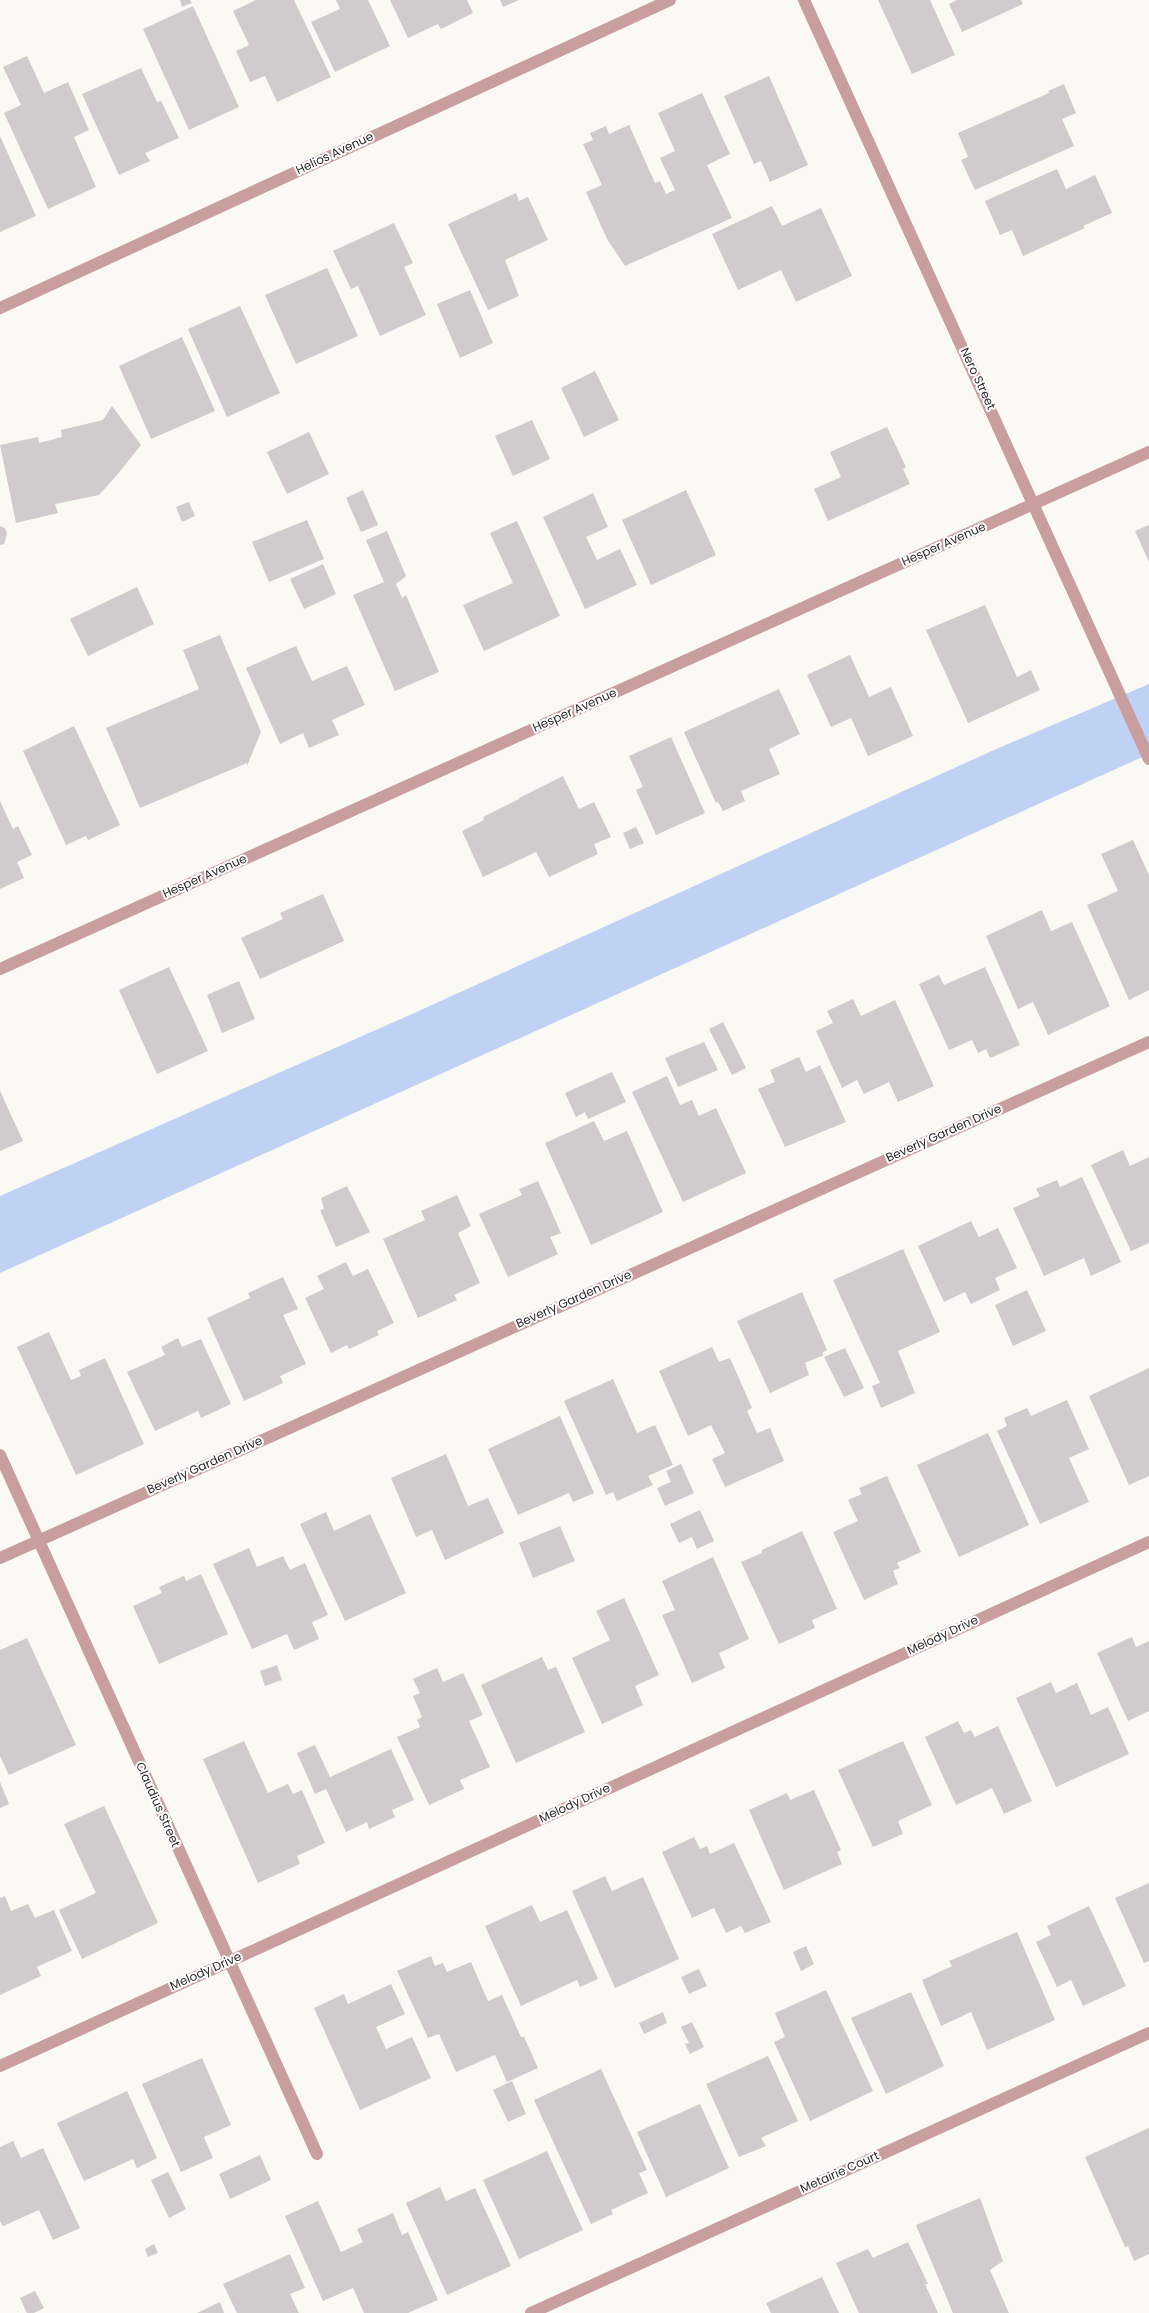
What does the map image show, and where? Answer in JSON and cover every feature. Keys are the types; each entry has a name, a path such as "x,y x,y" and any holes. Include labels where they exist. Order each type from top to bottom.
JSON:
{"street":[{"name":"Helios Avenue","path":"0,308 670,0"},
{"name":"Nero Street","path":"804,0 1149,759"},
{"name":"Hesper Avenue","path":"0,969 1149,452"},
{"name":"Beverly Garden Drive","path":"0,1558 1149,1042"},
{"name":"Claudius Street","path":"0,1455 229,1962 318,2154"},
{"name":"Melody Drive","path":"0,2066 1149,1542"},
{"name":"Metairie Court","path":"532,2313 1149,2033"}],"water":[{"path":"1149,684 1149,754 0,1273 0,1196 412,1014 994,750"}],"building":[{"path":"180,0 190,0 192,3 182,7"},
{"path":"256,0 294,0 331,77 277,102 265,76 250,82 236,51 249,45 233,11"},
{"path":"336,0 368,0 390,46 335,72 311,22 340,9"},
{"path":"390,0 467,0 473,13 441,29 438,24 408,38"},
{"path":"500,0 519,0 503,7"},
{"path":"878,0 930,0 955,55 912,74"},
{"path":"957,0 1021,0 1023,4 962,32 949,4"},
{"path":"193,6 239,107 189,130 143,29"},
{"path":"27,56 44,93 68,82 89,130 74,137 96,187 48,209 4,113 21,105 3,67"},
{"path":"141,68 157,102 161,101 179,138 145,153 150,161 119,175 82,94"},
{"path":"769,76 808,165 770,182 761,161 754,164 724,96"},
{"path":"1064,84 1076,113 1062,119 1074,146 975,190 961,160 968,157 958,133 1049,93 1048,91"},
{"path":"702,93 730,154 707,165 732,218 625,266 607,239 586,192 602,185 583,144 593,140 590,133 606,126 609,134 629,125 655,183 660,181 666,194 675,190 660,158 675,151 658,113"},
{"path":"0,136 36,216 0,232"},
{"path":"1057,169 1066,189 1095,175 1112,213 1083,226 1085,228 1023,256 1012,230 1000,235 985,201"},
{"path":"516,193 519,201 528,197 548,240 505,260 519,296 488,310 448,224"},
{"path":"772,206 782,226 821,208 852,276 796,302 781,270 738,290 712,234"},
{"path":"394,223 413,263 404,267 426,315 380,336 358,286 351,289 333,251"},
{"path":"327,268 358,336 296,364 265,295"},
{"path":"470,290 493,343 460,358 437,304"},
{"path":"240,306 280,393 227,417 188,329"},
{"path":"182,337 215,411 151,439 119,366"},
{"path":"595,371 619,420 584,437 561,388"},
{"path":"112,406 141,445 117,475 99,495 55,504 58,513 16,523 0,445 38,437 39,443 62,437 61,430 103,420"},
{"path":"532,420 550,459 513,476 495,436"},
{"path":"887,427 906,467 903,469 910,484 828,521 814,489 841,477 830,452"},
{"path":"309,432 329,474 287,494 267,452"},
{"path":"363,490 378,525 361,532 346,498"},
{"path":"686,490 716,555 651,585 622,520"},
{"path":"593,493 608,527 586,537 597,560 620,549 637,585 585,609 543,517"},
{"path":"189,502 195,516 182,522 176,507"},
{"path":"307,520 324,559 269,582 252,542"},
{"path":"517,521 560,616 484,651 463,605 513,583 490,533"},
{"path":"1149,525 1149,562 1135,531"},
{"path":"0,526 5,528 7,534 4,544 0,545"},
{"path":"387,531 406,576 396,584 402,598 406,595 439,672 395,691 353,595 384,582 366,540"},
{"path":"323,564 336,594 304,609 290,579"},
{"path":"137,587 154,624 88,656 70,619"},
{"path":"985,605 1017,677 1031,670 1040,690 968,723 926,630"},
{"path":"220,635 261,732 247,766 247,763 140,808 106,728 199,689 183,650"},
{"path":"296,646 312,681 347,666 365,705 332,720 339,735 309,748 303,733 280,744 246,668"},
{"path":"850,655 869,697 891,687 913,736 868,756 851,718 831,727 807,675"},
{"path":"779,689 800,734 769,749 780,774 741,791 745,801 723,811 718,802 716,803 684,732"},
{"path":"74,726 120,825 88,840 86,836 66,845 23,751"},
{"path":"671,737 705,813 656,835 636,790 643,787 629,756"},
{"path":"563,776 579,809 594,802 611,837 594,844 598,854 549,877 536,852 483,877 462,831 484,820 483,817"},
{"path":"0,801 13,829 18,826 32,855 17,862 24,878 0,889"},
{"path":"636,827 644,843 630,849 623,833"},
{"path":"1133,840 1149,875 1149,990 1129,1000 1087,905 1118,891 1101,854"},
{"path":"323,894 344,941 260,979 241,938 283,919 280,913"},
{"path":"1042,910 1051,931 1072,922 1110,1006 1048,1035 1033,1002 1018,1009 986,936"},
{"path":"169,967 208,1051 157,1074 119,990"},
{"path":"985,967 1020,1045 990,1058 986,1049 978,1053 972,1040 949,1050 919,984 939,975 944,985"},
{"path":"239,981 255,1019 222,1033 207,995"},
{"path":"853,999 861,1016 895,1000 934,1086 898,1102 889,1082 864,1094 857,1080 842,1088 816,1031 833,1023 827,1011"},
{"path":"723,1022 746,1068 732,1075 709,1029"},
{"path":"704,1042 718,1070 678,1087 665,1058"},
{"path":"799,1057 806,1072 820,1065 846,1122 785,1147 758,1089 775,1082 770,1070"},
{"path":"612,1072 626,1102 588,1119 585,1112 576,1117 565,1093"},
{"path":"667,1076 680,1105 692,1100 699,1116 716,1108 746,1173 683,1202 632,1092"},
{"path":"0,1091 23,1141 0,1151"},
{"path":"594,1121 604,1141 627,1131 663,1212 591,1245 545,1143"},
{"path":"1123,1150 1130,1166 1149,1157 1149,1243 1131,1251 1091,1165"},
{"path":"1082,1177 1121,1262 1091,1276 1084,1258 1044,1276 1013,1208 1040,1196 1036,1189 1057,1180 1060,1187"},
{"path":"538,1181 561,1233 550,1237 558,1254 508,1277 479,1214 522,1195 519,1189"},
{"path":"347,1186 370,1232 336,1247 320,1210 324,1209 321,1198"},
{"path":"457,1195 471,1226 458,1233 480,1283 454,1295 457,1300 418,1318 383,1239 425,1220 421,1211"},
{"path":"971,1221 979,1237 998,1228 1017,1268 995,1278 1000,1290 971,1304 965,1292 944,1302 918,1246"},
{"path":"903,1249 940,1332 898,1351 915,1393 881,1408 872,1386 880,1383 833,1280"},
{"path":"346,1262 353,1276 368,1269 394,1323 377,1331 379,1335 349,1349 347,1345 331,1353 305,1298 324,1289 317,1276"},
{"path":"283,1277 298,1309 283,1315 306,1364 280,1376 283,1383 244,1401 207,1318 250,1298 248,1293"},
{"path":"1027,1290 1046,1331 1013,1346 995,1305"},
{"path":"802,1292 827,1350 822,1353 824,1355 805,1363 809,1375 770,1393 737,1321"},
{"path":"49,1332 71,1380 81,1376 79,1370 105,1358 144,1444 76,1475 17,1347"},
{"path":"178,1338 182,1347 201,1339 231,1404 201,1418 198,1411 155,1431 127,1372 165,1355 161,1347"},
{"path":"712,1347 719,1362 730,1358 752,1408 747,1411 757,1433 770,1428 784,1461 725,1487 712,1459 725,1453 711,1425 688,1436 659,1371"},
{"path":"845,1348 864,1388 844,1397 824,1357"},
{"path":"1149,1368 1149,1476 1129,1485 1089,1396"},
{"path":"613,1379 637,1433 655,1425 673,1465 648,1476 653,1485 617,1501 613,1492 606,1495 564,1401"},
{"path":"1067,1400 1089,1449 1069,1458 1089,1502 1040,1524 997,1431 1007,1426 1004,1418 1027,1408 1031,1416"},
{"path":"560,1416 594,1493 573,1502 569,1493 518,1515 488,1449"},
{"path":"988,1433 1029,1525 959,1557 917,1465"},
{"path":"446,1454 468,1506 488,1498 504,1533 445,1560 432,1530 416,1537 391,1478"},
{"path":"681,1464 694,1493 665,1506 657,1488 671,1482 666,1471"},
{"path":"887,1476 921,1552 897,1563 900,1568 893,1571 898,1584 864,1600 833,1532 858,1521 848,1500 862,1494 859,1488"},
{"path":"700,1510 714,1541 697,1549 692,1537 679,1543 670,1524"},
{"path":"326,1512 334,1531 370,1514 406,1593 345,1621 300,1524"},
{"path":"560,1526 575,1561 533,1578 519,1543"},
{"path":"802,1531 837,1609 812,1620 815,1628 779,1644 741,1562"},
{"path":"249,1548 257,1567 283,1556 290,1570 305,1563 328,1615 312,1622 319,1639 294,1650 287,1634 252,1649 213,1564"},
{"path":"713,1557 749,1639 719,1653 725,1668 692,1683 662,1615 675,1610 662,1581"},
{"path":"201,1574 228,1634 159,1664 133,1606 162,1593 159,1587 184,1576 186,1581"},
{"path":"624,1598 659,1675 635,1686 643,1705 602,1724 572,1658 610,1640 596,1611"},
{"path":"1132,1637 1136,1647 1149,1641 1149,1711 1128,1721 1097,1653"},
{"path":"27,1638 76,1745 9,1775 0,1756 0,1650"},
{"path":"542,1657 548,1670 556,1667 585,1732 516,1763 481,1685"},
{"path":"277,1665 282,1680 265,1686 260,1671"},
{"path":"437,1668 443,1682 463,1673 483,1715 469,1721 490,1767 460,1780 464,1789 429,1805 397,1737 420,1727 417,1720 422,1717 413,1696 420,1693 413,1679"},
{"path":"1051,1682 1056,1693 1077,1683 1091,1715 1108,1707 1129,1754 1056,1787 1016,1698"},
{"path":"958,1721 964,1733 971,1730 975,1737 998,1726 1032,1801 1004,1814 992,1788 956,1805 925,1737"},
{"path":"244,1741 268,1793 288,1784 293,1794 302,1790 325,1843 297,1856 300,1864 258,1883 203,1759"},
{"path":"903,1741 932,1805 898,1821 903,1834 873,1847 838,1770"},
{"path":"315,1745 330,1777 391,1749 414,1800 392,1810 395,1817 369,1829 367,1822 346,1832 326,1789 315,1794 297,1753"},
{"path":"0,1782 9,1804 0,1808"},
{"path":"814,1790 841,1850 837,1852 842,1864 784,1890 749,1810 787,1793 790,1800"},
{"path":"104,1806 158,1923 82,1959 59,1910 96,1893 64,1824"},
{"path":"694,1837 700,1849 707,1846 710,1854 734,1843 771,1922 745,1933 741,1926 726,1933 714,1908 692,1918 662,1852"},
{"path":"605,1876 612,1891 643,1877 679,1959 615,1988 572,1891"},
{"path":"1149,1883 1149,1961 1144,1963 1115,1898"},
{"path":"5,1896 11,1911 28,1904 35,1918 54,1910 72,1951 37,1967 41,1976 0,1995 0,1898"},
{"path":"532,1905 540,1922 567,1910 598,1979 580,1987 577,1980 521,2006 485,1926"},
{"path":"1089,1906 1126,1986 1083,2006 1071,1980 1057,1987 1036,1942 1051,1935 1047,1926"},
{"path":"1017,1932 1055,2020 987,2050 971,2012 941,2026 922,1980 952,1966 949,1961"},
{"path":"806,1946 814,1964 801,1971 793,1952"},
{"path":"431,1956 435,1966 443,1963 447,1972 471,1962 488,2001 502,1995 521,2037 524,2037 538,2068 507,2082 495,2055 456,2072 439,2034 428,2038 397,1971"},
{"path":"699,1969 707,1986 689,1994 681,1977"},
{"path":"391,1984 405,2014 376,2027 386,2049 412,2037 431,2078 360,2110 314,2008 344,1994 348,2004"},
{"path":"826,1990 873,2091 810,2121 774,2042 785,2037 775,2013"},
{"path":"911,1992 944,2066 886,2094 851,2018"},
{"path":"663,2012 667,2023 644,2034 639,2023"},
{"path":"692,2022 704,2047 690,2054 685,2044 689,2043 681,2027"},
{"path":"768,2056 798,2121 761,2138 766,2146 739,2157 706,2084"},
{"path":"202,2058 231,2125 204,2137 213,2158 181,2172 142,2084"},
{"path":"601,2069 647,2170 639,2173 648,2193 611,2210 613,2214 591,2224 534,2100"},
{"path":"512,2081 526,2114 508,2122 493,2090"},
{"path":"127,2091 157,2158 137,2168 133,2159 84,2181 57,2123"},
{"path":"700,2104 729,2168 666,2197 637,2132"},
{"path":"1149,2128 1149,2254 1134,2261 1128,2246 1125,2247 1085,2157"},
{"path":"13,2141 21,2158 43,2148 80,2228 53,2240 39,2210 3,2226 0,2221 0,2147"},
{"path":"547,2151 583,2230 519,2259 483,2180"},
{"path":"260,2155 271,2180 230,2199 219,2174"},
{"path":"168,2172 186,2209 169,2218 151,2180"},
{"path":"440,2187 446,2201 475,2188 511,2266 447,2295 406,2203"},
{"path":"980,2198 1003,2261 990,2270 1009,2313 953,2313 916,2225"},
{"path":"318,2201 341,2252 363,2242 357,2229 393,2213 402,2235 408,2232 438,2300 408,2313 364,2313 353,2288 323,2301 285,2216"},
{"path":"908,2242 928,2284 925,2284 938,2313 859,2313 836,2263 868,2249 873,2258"},
{"path":"154,2244 158,2253 148,2257 145,2249"},
{"path":"290,2254 305,2288 290,2294 299,2313 237,2313 223,2284"},
{"path":"822,2277 839,2313 771,2313 766,2303"},
{"path":"35,2291 44,2308 34,2313 27,2313 20,2298"},
{"path":"220,2302 224,2313 197,2313"}]}
